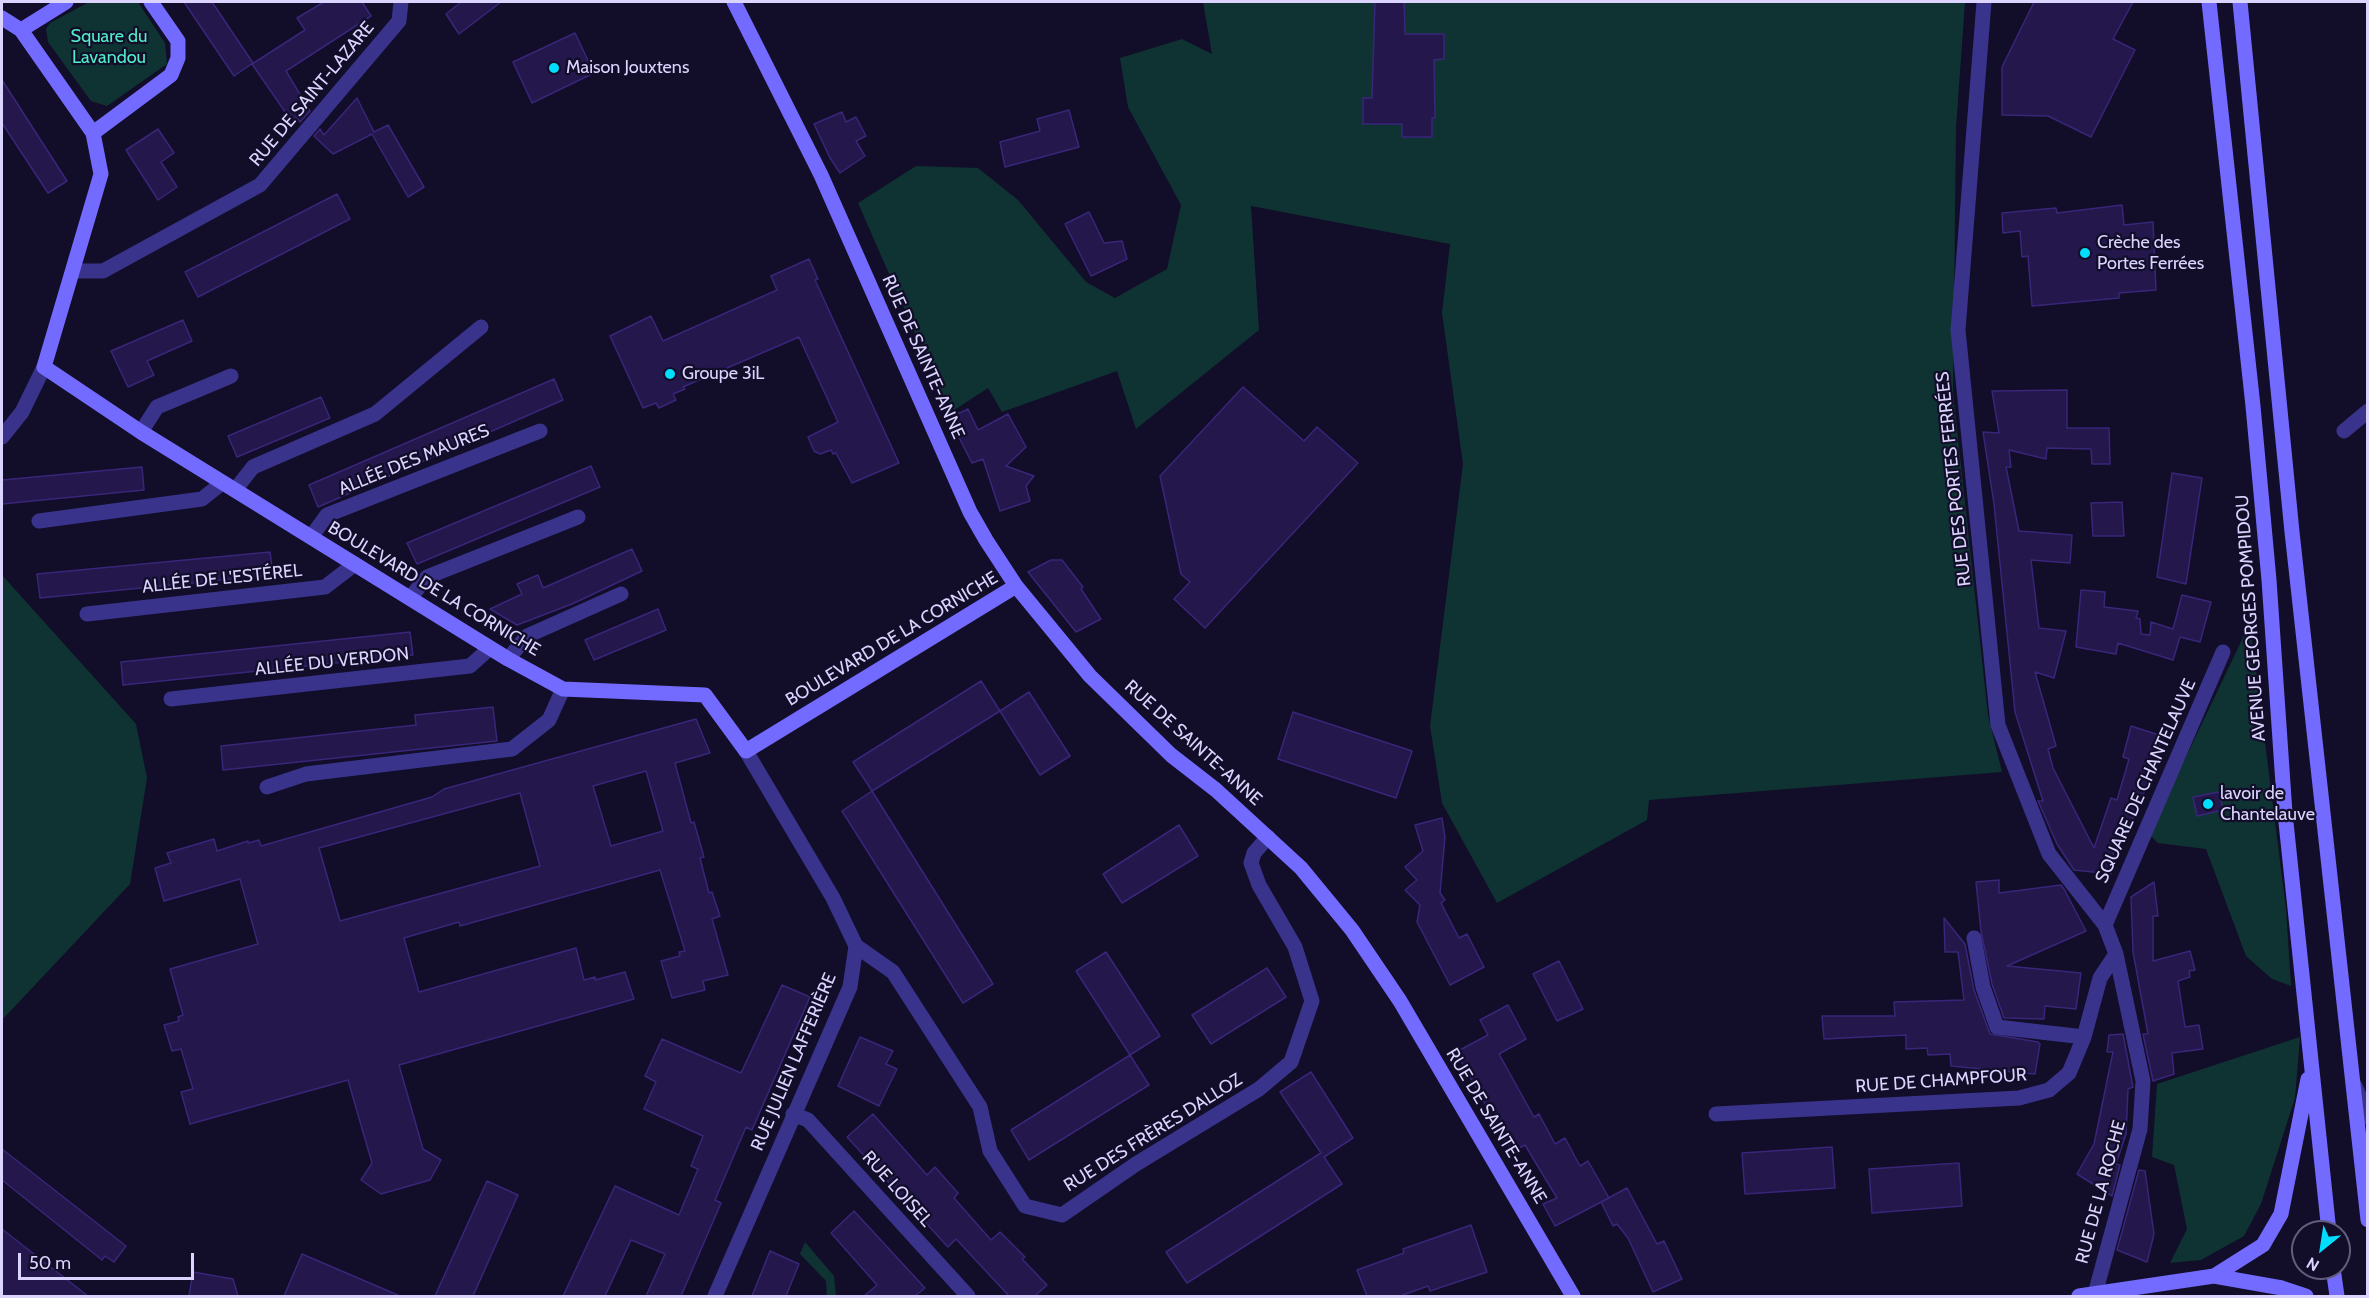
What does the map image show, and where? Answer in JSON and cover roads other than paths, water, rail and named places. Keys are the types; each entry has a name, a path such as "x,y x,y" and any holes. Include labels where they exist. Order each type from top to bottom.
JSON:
{"street":[{"path":"21,30 66,2"},
{"path":"93,132 171,75 178,58 178,41 151,2"},
{"name":"RUE DE SAINT-LAZARE","path":"74,271 103,271 260,185 399,21 401,2"},
{"name":"RUE DE SAINTE-ANNE","path":"734,2 820,175 970,512 1016,586 1090,676 1171,755 1301,868 1358,939 1400,1001 1573,1296"},
{"name":"RUE DES PORTES FERRÉES","path":"1984,2 1958,330 1998,725 2049,854 2105,925"},
{"name":"AVENUE GEORGES POMPIDOU","path":"2209,2 2253,406 2269,580 2285,813 2328,1220"},
{"path":"2240,2 2292,532 2367,1220"},
{"path":"2,18 21,30 93,132 101,174 44,367 22,412 2,437"},
{"path":"39,521 202,499 228,486 252,467 375,414 481,327"},
{"name":"BOULEVARD DE LA CORNICHE","path":"44,367 141,432 508,659 563,689 705,695 746,751 1016,586"},
{"path":"141,432 157,407 231,376"},
{"path":"2344,432 2367,411"},
{"name":"ALLÉE DES MAURES","path":"311,537 327,515 540,430"},
{"path":"410,598 427,577 578,517"},
{"name":"ALLÉE DE L'ESTÉREL","path":"87,614 325,587 355,564"},
{"path":"508,659 527,636 621,594"},
{"name":"ALLÉE DU VERDON","path":"171,699 470,666 490,648"},
{"name":"SQUARE DE CHANTELAUVE","path":"2105,925 2223,652"},
{"path":"267,787 306,774 512,749 549,720 563,689"},
{"path":"746,751 833,898 856,946"},
{"name":"RUE DES FRÈRES DALLOZ","path":"856,946 893,972 980,1107 990,1151 1025,1206 1062,1215 1136,1164 1259,1089 1291,1062 1312,1001 1295,947 1259,885 1251,864 1254,853 1268,837"},
{"name":"RUE DE LA ROCHE","path":"2095,1294 2140,1129 2143,1081 2116,954 2105,925"},
{"path":"1974,938 1983,987 1997,1027 2085,1037"},
{"name":"RUE JULIEN LAFFERIÈRE","path":"715,1296 850,987 856,946"},
{"name":"RUE DE CHAMPFOUR","path":"1716,1114 2019,1098 2049,1090 2069,1073 2085,1037 2100,978 2116,954"},
{"path":"2214,1276 2263,1245 2281,1214 2311,1064"},
{"path":"2352,1078 2367,1117"},
{"name":"RUE LOISEL","path":"793,1114 808,1120 968,1296"},
{"path":"2079,1296 2214,1276 2282,1288 2307,1296"},
{"path":"2335,1280 2337,1296"}],"place":[{"name":"Maison Jouxtens","path":"554,68"},
{"name":"Crèche des Portes Ferrées","path":"2085,253"},
{"name":"Groupe 3iL","path":"670,374"},
{"name":"lavoir de Chantelauve","path":"2208,804"}],"park label":[{"name":"Square du Lavandou","path":"109,47"}]}
